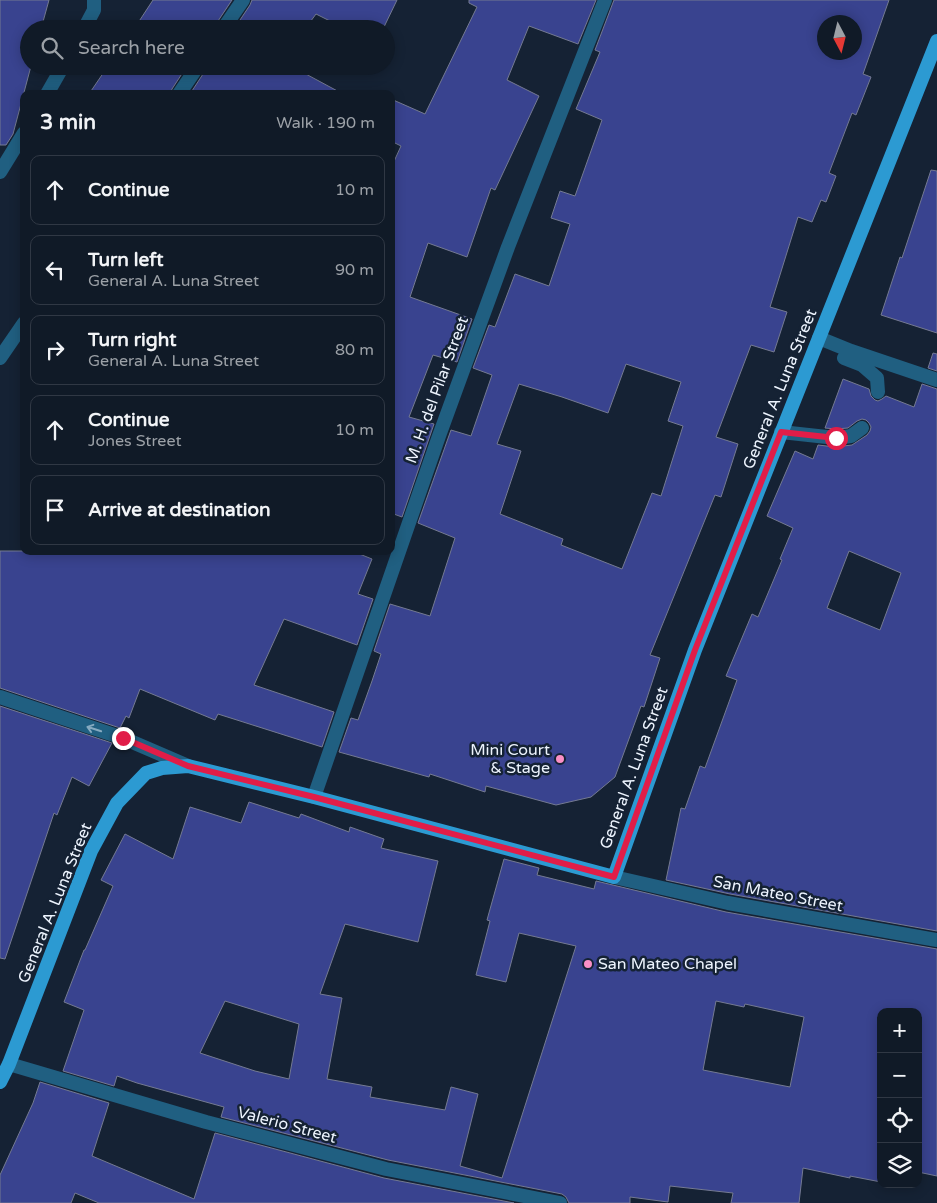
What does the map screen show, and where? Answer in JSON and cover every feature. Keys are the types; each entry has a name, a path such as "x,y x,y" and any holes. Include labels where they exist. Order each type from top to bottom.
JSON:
{"main road":[{"name":"General A. Luna Street","path":"0,1082 9,1064 91,851 117,803 146,773 162,768 188,766 314,797 614,877 695,650 937,41"}],"street":[{"path":"89,20 94,10 94,0"},
{"path":"229,20 243,0"},
{"name":"M. H. del Pilar Street","path":"314,797 439,436 508,247 605,0"},
{"path":"49,90 58,75"},
{"path":"182,90 192,75"},
{"path":"2,165 20,139"},
{"path":"0,358 20,329"},
{"path":"818,342 937,380"},
{"path":"818,342 862,365 877,378 878,392"},
{"path":"781,432 836,438 851,436 862,428"},
{"path":"0,698 123,738 188,766"},
{"name":"San Mateo Street","path":"614,877 728,903 937,940"},
{"name":"Valerio Street","path":"9,1064 206,1122 386,1169 560,1203"}],"building":[{"path":"0,0 49,0 43,20 20,20 20,75 29,75 25,90 20,90 20,108 13,134 6,145 0,145"},
{"path":"153,0 232,0 219,20 140,20"},
{"path":"252,0 397,0 387,20 328,20 316,14 312,20 240,20"},
{"path":"469,0 596,0 578,44 529,26 507,80 539,96 495,190 491,188 467,257 428,243 410,297 472,319 457,362 433,355 409,417 434,424 402,517 395,514 395,159 401,146 395,143 395,101 425,114 477,7 469,3"},
{"path":"614,0 889,0 863,74 871,77 856,115 852,113 829,173 836,176 826,202 821,200 812,222 798,217 770,307 787,312 774,352 751,345 716,437 738,444 721,497 715,495 650,655 660,658 644,707 641,706 615,777 591,797 556,805 486,786 485,792 430,774 429,777 339,752 351,718 358,720 372,681 381,654 374,651 390,604 430,616 455,538 418,523 451,430 471,436 492,375 473,368 489,325 495,327 515,274 549,286 570,224 551,218 560,191 575,196 602,120 576,109 600,52 595,50","holes":["626,364 681,382 668,421 683,426 661,496 652,493 622,569 561,545 563,539 500,514 521,451 497,444 519,384 608,413"]},
{"path":"102,75 181,75 172,90 92,90"},
{"path":"202,75 308,75 336,90 193,90"},
{"path":"931,170 937,171 937,333 881,315"},
{"path":"933,353 937,354 937,371 928,368"},
{"path":"843,379 869,389 871,396 875,400 878,401 886,396 914,407 922,384 937,389 937,931 730,894 666,880 681,808 685,809 700,766 705,768 737,680 726,676 752,614 758,617 793,528 767,516 795,451 813,459 818,445 835,447 852,445 867,435 871,427 866,420 862,419 848,428 825,428","holes":["849,551 901,573 880,630 827,608"]},
{"path":"0,551 20,551 20,555 362,555 372,559 358,594 373,599 357,645 284,619 254,685 334,712 322,747 218,714 215,720 140,689 129,718 126,716 120,728 0,688"},
{"path":"0,706 112,743 89,786 72,777 57,815 54,813 5,959 0,958"},
{"path":"249,802 299,818 301,814 349,832 350,827 384,839 381,848 438,861 418,942 345,924 320,994 342,998 327,1079 372,1087 370,1097 445,1110 451,1087 478,1094 460,1166 502,1178 576,946 519,933 506,982 476,975 490,921 487,920 504,859 539,868 537,875 594,889 596,881 726,912 937,949 937,1176 922,1173 922,1008 877,1008 877,1181 850,1176 850,1178 803,1168 799,1203 731,1203 733,1193 670,1186 668,1202 630,1197 630,1203 569,1203 562,1194 388,1160 221,1117 224,1107 117,1076 114,1086 63,1071 84,1010 64,1002 84,950 113,886 101,880 125,834 173,859 190,807 241,823","holes":["225,1001 299,1024 289,1079 255,1071 200,1053","716,1001 744,1007 745,1004 804,1017 790,1087 703,1070"]},
{"path":"40,1082 109,1103 92,1156 194,1199 215,1133 384,1178 514,1203 99,1203 75,1193 71,1203 0,1203 0,1175 33,1103"}],"place":[{"name":"Mini Court & Stage","path":"560,759"},
{"name":"San Mateo Chapel","path":"588,964"}],"route":[{"path":"123,738 188,766 314,797 614,877 695,650 781,432 836,438"}]}
